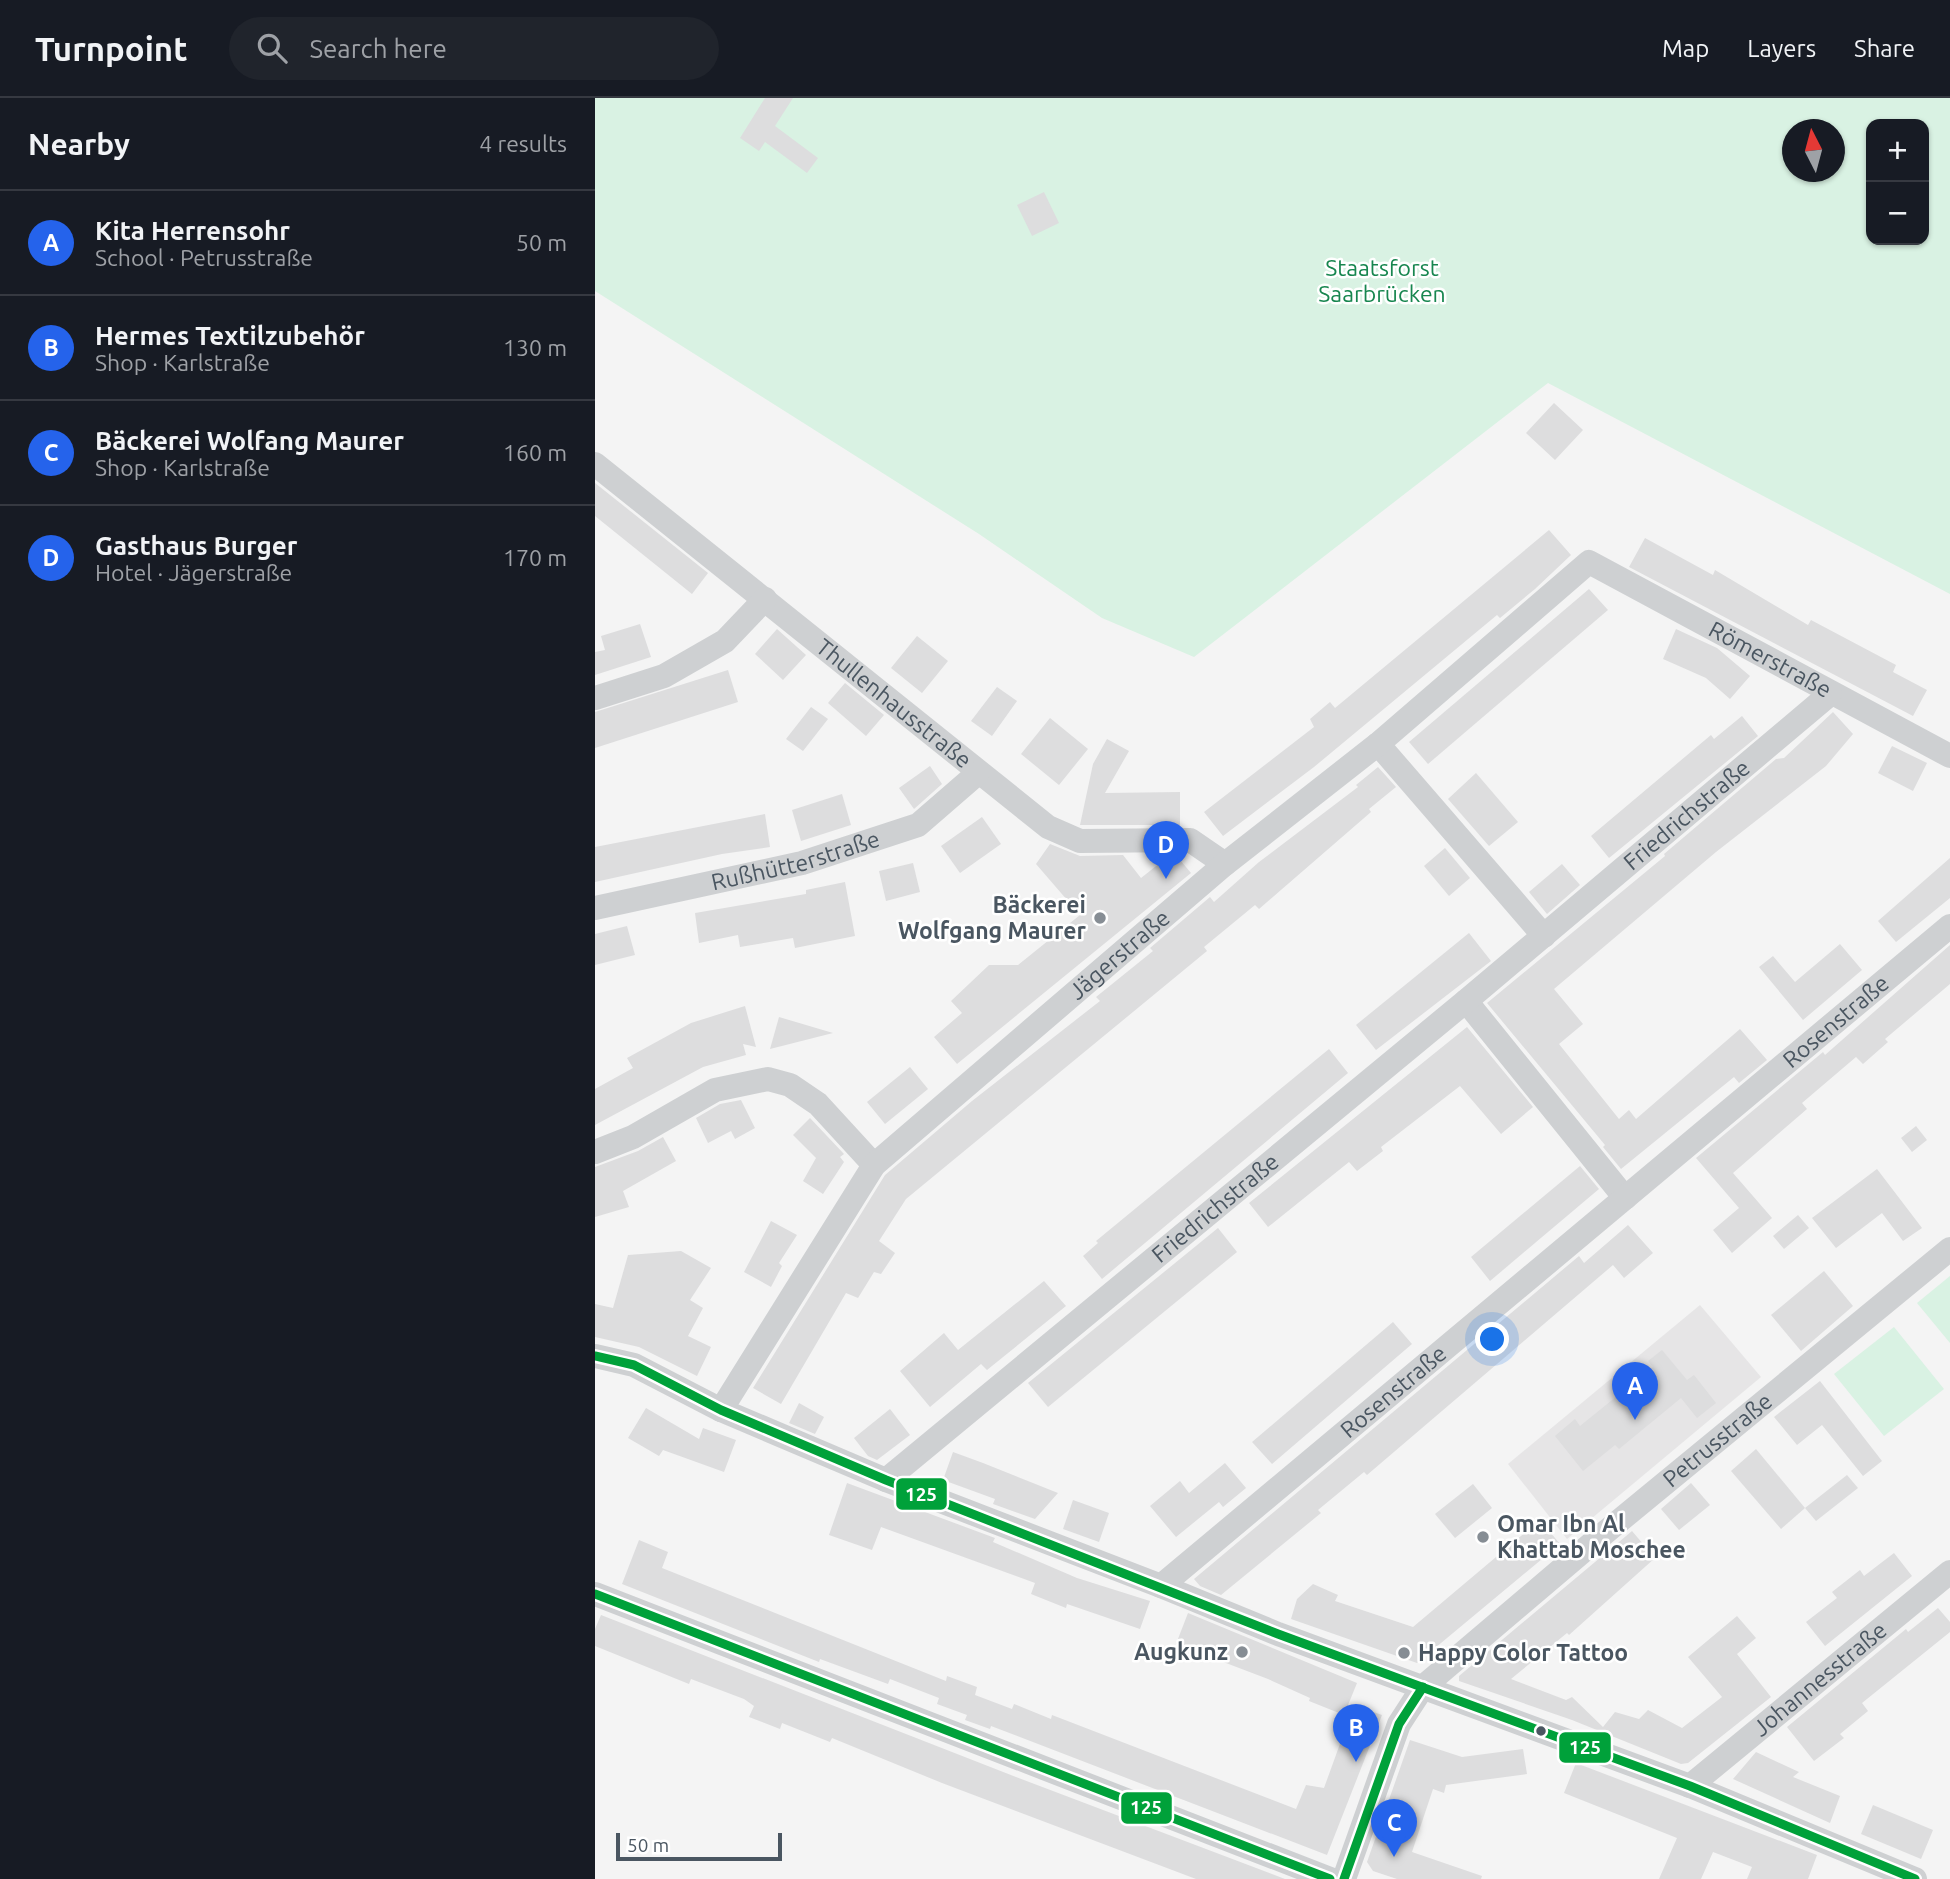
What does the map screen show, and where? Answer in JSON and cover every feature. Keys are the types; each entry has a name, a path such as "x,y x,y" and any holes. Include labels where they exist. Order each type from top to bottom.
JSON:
{"street":[{"name":"Thullenhausstraße","path":"595,464 978,774 1048,827 1080,841 1190,840 1225,864"},
{"name":"Römerstraße","path":"1589,562 1830,694 1950,756"},
{"name":"Jägerstraße","path":"722,1410 874,1165 1225,864 1378,744 1589,562"},
{"path":"595,698 664,676 725,641 765,599"},
{"name":"Friedrichstraße","path":"886,1480 1544,936 1830,694"},
{"path":"1378,744 1544,936"},
{"name":"Rußhütterstraße","path":"595,908 802,863 918,825 978,774"},
{"name":"Rosenstraße","path":"1161,1586 1950,926"},
{"path":"1466,1000 1625,1198"},
{"path":"595,1152 633,1137 715,1090 768,1079 790,1085 818,1104 874,1165"},
{"name":"Petrusstraße","path":"1344,1879 1399,1724 1423,1687 1596,1540 1950,1249"},
{"path":"595,1356 634,1365 722,1410 886,1480 1278,1634 1690,1786 1915,1879"},
{"name":"Johannesstraße","path":"1690,1786 1950,1572"},
{"path":"595,1594 1330,1879"}],"shaded area":[{"path":"1700,1305 1761,1377 1567,1539 1508,1464"}],"green space":[{"name":"Staatsforst Saarbrücken","path":"595,98 1950,98 1950,594 1548,383 1194,657 1102,618 979,534 595,291"},
{"path":"1950,1276 1950,1343 1917,1303"},
{"path":"1894,1327 1944,1389 1884,1436 1834,1374"}],"building":[{"path":"765,98 793,98 775,126 818,158 807,173 765,142 759,151 740,138"},
{"path":"1044,192 1059,223 1032,236 1017,205"},
{"path":"1554,403 1583,430 1555,460 1526,433"},
{"path":"595,483 708,573 692,594 595,516"},
{"path":"1549,530 1571,555 1535,589 1500,618 1497,615 1314,767 1223,836 1204,812 1314,727 1310,719 1330,702 1335,708"},
{"path":"1645,538 1713,575 1715,570 1808,625 1811,620 1896,665 1893,672 1927,690 1913,716 1629,567"},
{"path":"1589,589 1608,610 1428,764 1409,742"},
{"path":"640,624 651,657 595,675 595,652 605,650 601,636"},
{"path":"777,629 806,655 783,680 755,654"},
{"path":"1676,629 1717,648 1750,676 1730,699 1706,678 1663,659"},
{"path":"917,636 948,661 922,693 891,668"},
{"path":"728,670 738,702 595,748 595,712"},
{"path":"845,683 884,715 866,736 828,703"},
{"path":"997,687 1017,701 992,736 971,721"},
{"path":"811,707 828,719 803,751 786,739"},
{"path":"1833,712 1853,734 1826,766 1716,852 1554,989 1583,1024 1559,1044 1619,1119 1629,1110 1636,1119 1740,1029 1767,1060 1739,1083 1734,1077 1621,1169 1603,1147 1605,1145 1487,1003 1665,856 1664,854 1776,759 1784,758"},
{"path":"1742,716 1758,736 1609,858 1591,836 1711,735 1714,739"},
{"path":"1050,718 1088,749 1059,785 1021,754"},
{"path":"1107,739 1129,751 1105,793 1180,792 1180,825 1080,825 1093,764"},
{"path":"1892,746 1927,763 1913,791 1878,773"},
{"path":"930,766 942,784 914,809 899,788"},
{"path":"1378,767 1396,787 1369,809 1371,812 1259,909 1255,905 1204,947 1207,951 906,1199 879,1241 895,1253 881,1274 874,1272 858,1298 846,1293 781,1404 753,1388 885,1175 972,1101 1100,1001 1096,997 1153,951 1150,948 1210,897 1214,902 1259,862 1358,787 1356,785"},
{"path":"1476,773 1518,822 1489,846 1448,799"},
{"path":"842,794 851,825 801,841 792,810"},
{"path":"765,814 770,847 722,854 595,882 595,847"},
{"path":"982,817 1001,844 960,873 941,846"},
{"path":"1050,844 1080,856 1123,855 1141,878 1170,855 1176,855 1191,873 957,1064 934,1037 962,1013 951,1001 989,965 1018,965 1080,915 1036,864"},
{"path":"1445,848 1470,878 1449,896 1424,866"},
{"path":"1950,858 1950,898 1896,942 1878,921"},
{"path":"913,863 920,892 886,901 879,871"},
{"path":"1562,864 1580,885 1547,914 1529,892"},
{"path":"845,882 855,936 795,948 793,938 740,947 738,935 699,943 695,913 806,894 806,890"},
{"path":"627,926 635,955 595,965 595,934"},
{"path":"1469,933 1491,961 1376,1050 1356,1025"},
{"path":"1840,944 1862,970 1803,1020 1759,967 1773,956 1795,982"},
{"path":"1950,945 1950,984 1885,1039 1888,1042 1863,1064 1856,1057 1802,1103 1807,1109 1733,1173 1772,1218 1732,1253 1713,1230 1739,1208 1696,1158 1823,1052 1825,1055"},
{"path":"745,1006 756,1047 743,1044 746,1055 703,1067 595,1125 595,1089 633,1068 627,1058 691,1023"},
{"path":"779,1017 833,1033 770,1049"},
{"path":"1467,1027 1533,1107 1501,1134 1460,1086 1381,1147 1383,1151 1357,1171 1349,1162 1268,1227 1249,1203"},
{"path":"1329,1049 1348,1073 1102,1279 1083,1256 1098,1243 1096,1241"},
{"path":"910,1067 928,1089 885,1124 867,1102"},
{"path":"741,1100 755,1128 735,1139 731,1131 708,1143 696,1118 720,1104"},
{"path":"810,1118 844,1154 840,1157 844,1162 823,1194 803,1181 816,1158 793,1135"},
{"path":"1916,1126 1927,1140 1912,1152 1901,1138"},
{"path":"663,1137 676,1161 623,1191 629,1207 595,1217 595,1167 638,1151"},
{"path":"1580,1166 1599,1189 1490,1281 1471,1257"},
{"path":"1877,1169 1922,1228 1903,1241 1882,1213 1836,1248 1812,1218"},
{"path":"1798,1215 1809,1228 1784,1249 1773,1236"},
{"path":"771,1221 797,1235 779,1263 782,1266 771,1287 744,1272"},
{"path":"1628,1225 1653,1253 1624,1278 1613,1265 1367,1475 1364,1472 1318,1510 1321,1513 1221,1595 1200,1586 1194,1579 1579,1256 1584,1263"},
{"path":"1218,1228 1237,1252 1048,1407 1028,1383"},
{"path":"681,1251 711,1268 690,1300 703,1308 688,1336 711,1347 697,1376 639,1347 595,1337 595,1304 613,1308 628,1255"},
{"path":"1824,1271 1853,1306 1801,1351 1771,1315"},
{"path":"1044,1281 1066,1306 987,1370 981,1364 930,1407 900,1371 944,1333 958,1350"},
{"path":"1393,1322 1412,1344 1272,1464 1252,1442"},
{"path":"1662,1350 1687,1380 1694,1375 1716,1403 1697,1418 1681,1398 1619,1449 1615,1445 1583,1471 1555,1436 1575,1419 1580,1426 1653,1367 1648,1361"},
{"path":"1820,1381 1882,1461 1863,1476 1822,1425 1797,1445 1774,1417"},
{"path":"799,1403 824,1417 815,1434 789,1423"},
{"path":"646,1408 699,1439 703,1428 736,1440 724,1472 663,1450 659,1456 628,1438"},
{"path":"890,1409 910,1435 877,1460 868,1456 854,1438"},
{"path":"1756,1449 1805,1508 1781,1529 1731,1471"},
{"path":"953,1452 1058,1493 1035,1519 993,1504 995,1499 943,1480"},
{"path":"1225,1463 1246,1488 1223,1507 1219,1502 1176,1537 1150,1506 1180,1481 1189,1493"},
{"path":"1847,1475 1858,1488 1816,1521 1805,1508"},
{"path":"847,1483 995,1538 993,1542 1077,1578 1150,1601 1140,1629 1067,1604 1066,1608 1031,1594 1035,1583 881,1527 872,1550 829,1535"},
{"path":"1691,1483 1710,1505 1679,1530 1661,1509"},
{"path":"1473,1484 1492,1508 1455,1538 1435,1514"},
{"path":"1073,1500 1109,1513 1099,1542 1063,1529"},
{"path":"1540,1520 1560,1544 1417,1663 1291,1619 1297,1599 1313,1584 1338,1595 1335,1601 1413,1627"},
{"path":"1632,1531 1655,1558 1569,1635 1567,1633 1511,1679 1566,1700 1572,1697 1603,1727 1615,1712 1639,1719 1648,1710 1682,1728 1722,1697 1688,1657 1737,1616 1756,1638 1737,1654 1771,1697 1688,1763 1681,1764 1572,1720 1459,1681 1459,1676"},
{"path":"639,1540 668,1552 662,1568 946,1681 947,1676 977,1687 975,1695 1012,1709 1014,1704 1051,1719 1052,1715 1296,1809 1306,1785 1324,1788 1354,1705 1382,1715 1327,1855 991,1726 990,1729 965,1720 967,1715 937,1704 939,1698 890,1679 888,1684 820,1659 819,1662 622,1584"},
{"path":"1894,1553 1912,1576 1825,1646 1806,1622 1837,1598 1832,1592 1860,1570 1864,1576"},
{"path":"1938,1608 1950,1622 1950,1632 1862,1703 1868,1711 1840,1734 1844,1738 1814,1761 1787,1727 1906,1629 1908,1632"},
{"path":"1188,1613 1357,1683 1344,1715 1309,1701 1310,1698 1268,1679 1176,1644"},
{"path":"601,1615 1285,1879 1196,1879 942,1783 832,1738 830,1742 782,1723 780,1729 749,1717 754,1706 744,1699 691,1679 689,1684 595,1646 595,1629"},
{"path":"1410,1740 1462,1757 1523,1749 1527,1774 1446,1785 1444,1793 1433,1789 1412,1852 1482,1876 1481,1879 1397,1879 1373,1871 1367,1862"},
{"path":"1756,1752 1799,1772 1793,1777 1840,1796 1830,1823 1733,1779"},
{"path":"1576,1763 1817,1855 1808,1879 1747,1879 1752,1867 1713,1852 1701,1879 1659,1879 1677,1838 1564,1793"},
{"path":"1873,1805 1933,1830 1921,1859 1861,1834"}],"transit line":[{"name":"125","path":"595,1356 634,1365 721,1410 886,1480 1278,1634 1690,1786 1915,1879"},
{"name":"125","path":"595,1594 1330,1879"},
{"name":"125","path":"1344,1879 1399,1724 1423,1687"}],"place":[{"name":"Gasthaus Burger","path":"1166,879"},
{"name":"Bäckerei Wolfgang Maurer","path":"1100,918"},
{"name":"Kita Herrensohr","path":"1635,1420"},
{"name":"Omar Ibn Al Khattab Moschee","path":"1483,1537"},
{"name":"Augkunz","path":"1242,1652"},
{"name":"Happy Color Tattoo","path":"1404,1653"},
{"name":"Hermes Textilzubehör","path":"1356,1762"},
{"name":"Bäckerei Wolfang Maurer","path":"1394,1857"}]}
